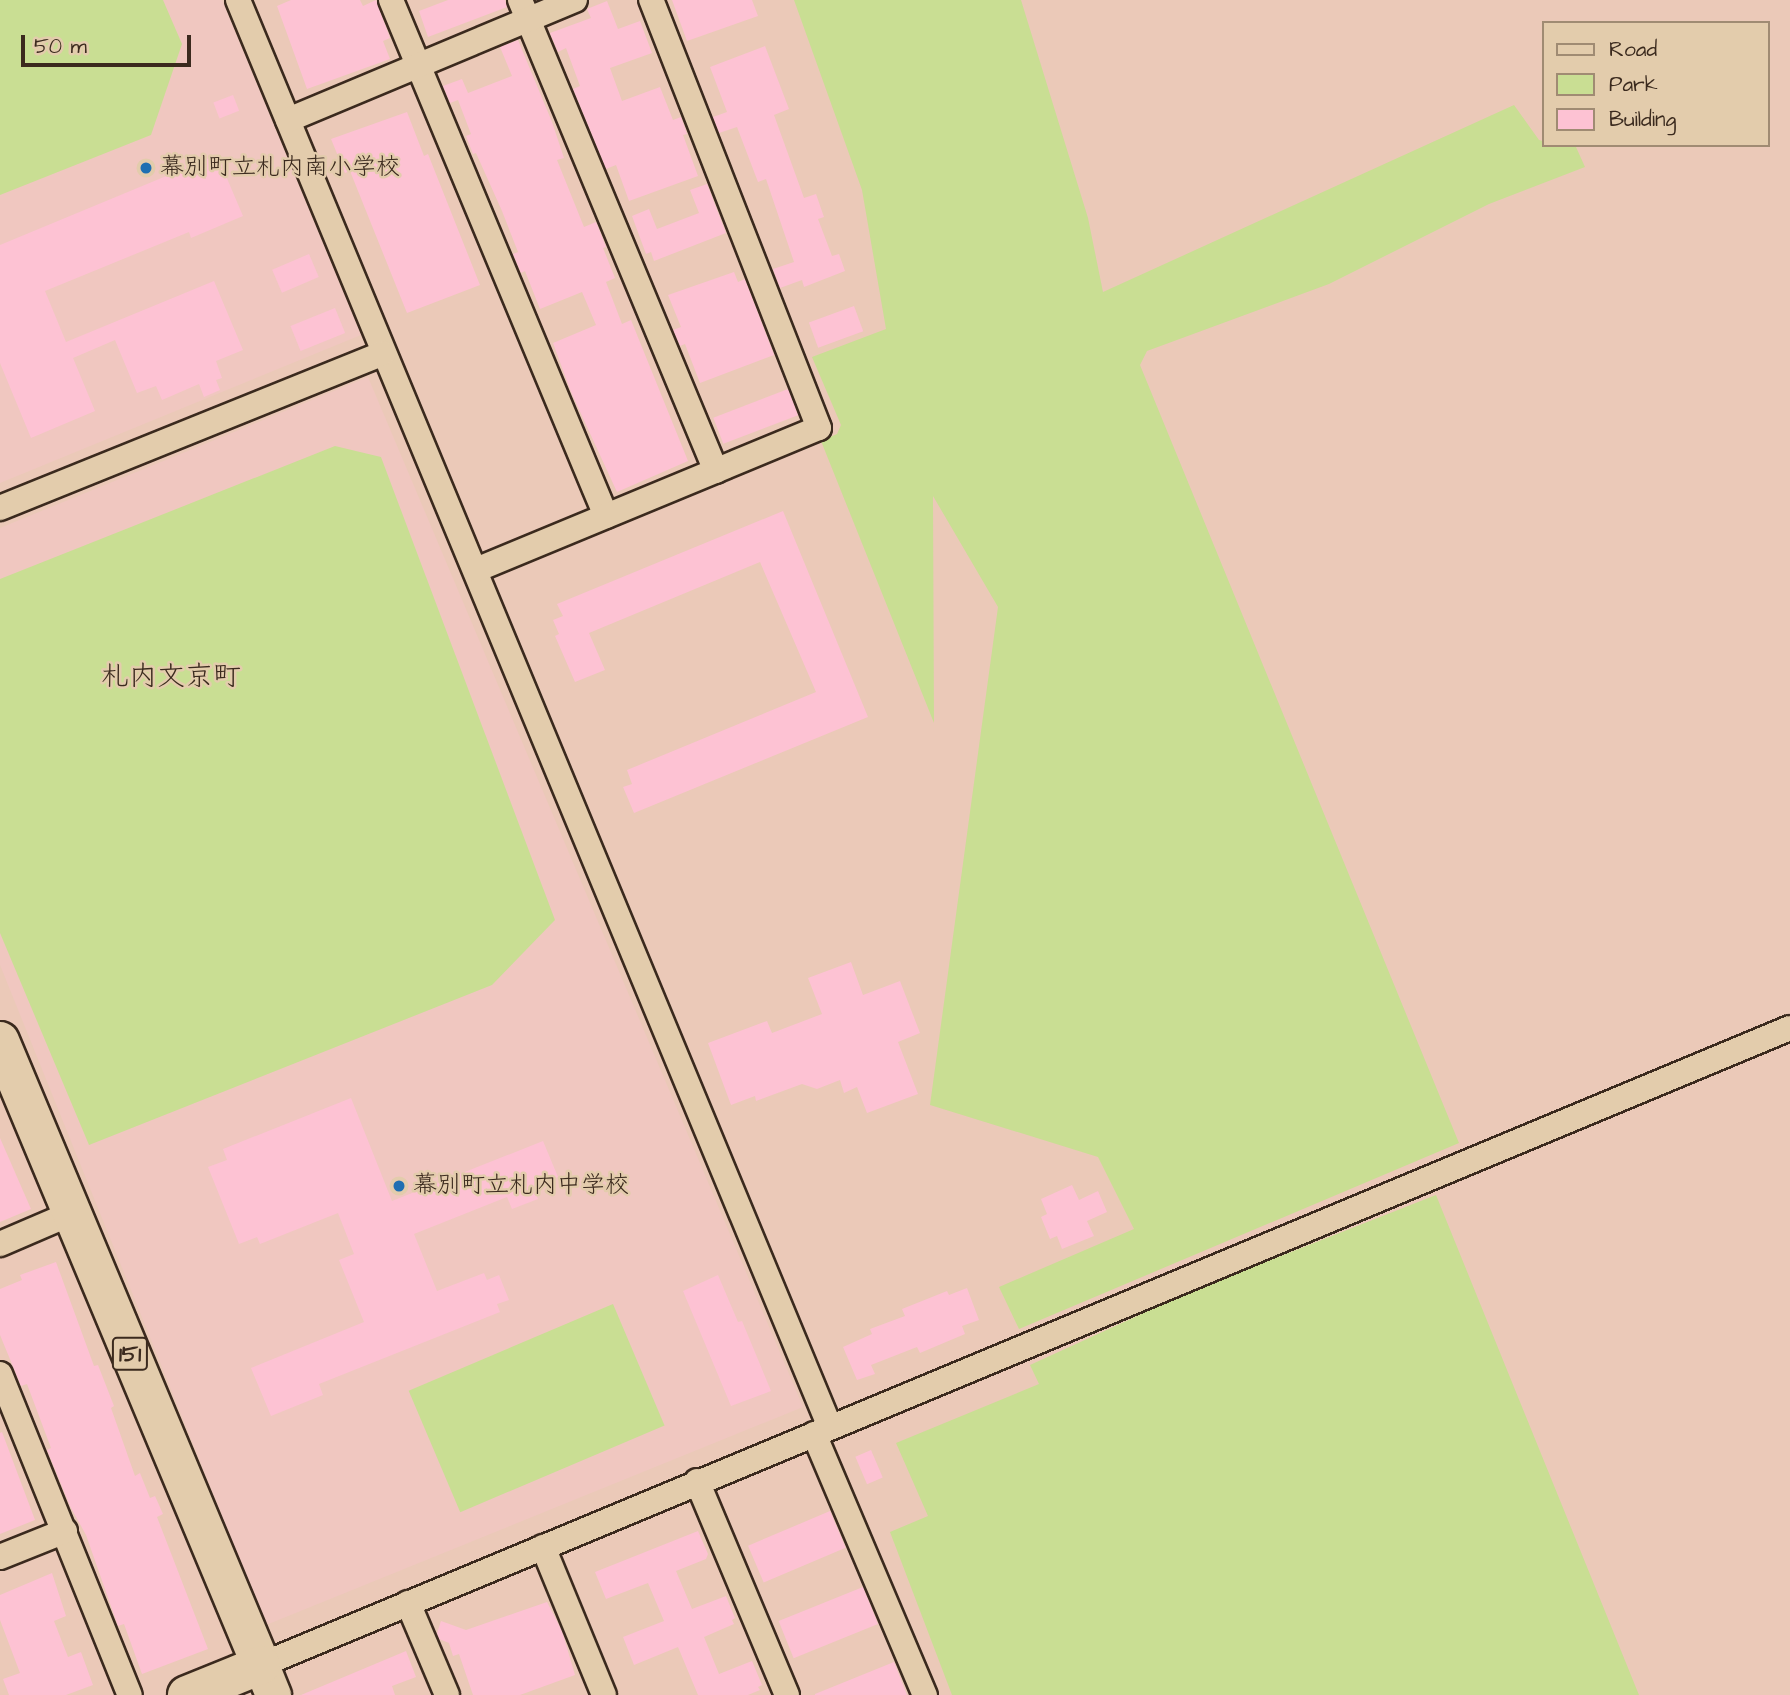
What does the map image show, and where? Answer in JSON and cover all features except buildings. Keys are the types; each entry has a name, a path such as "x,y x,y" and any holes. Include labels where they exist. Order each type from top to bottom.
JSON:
{"main road":[{"name":"151","path":"0,1041 267,1680"},
{"path":"187,1695 267,1680"}],"street":[{"path":"238,0 383,353 476,570 822,1431 925,1695"},
{"path":"391,0 606,516"},
{"path":"288,120 418,65 524,10 575,0"},
{"path":"476,570 819,428 651,0"},
{"path":"524,10 716,471"},
{"path":"0,508 383,353"},
{"path":"267,1680 408,1603 1790,1028"},
{"path":"0,1244 72,1213"},
{"path":"3,1388 65,1531 130,1695"},
{"path":"697,1481 787,1695"},
{"path":"0,1557 65,1531"},
{"path":"543,1547 604,1695"},
{"path":"408,1603 447,1695"}],"shaded area":[{"name":"幕別町立札内南小学校","path":"0,0 222,0 361,335 0,483"},
{"name":"幕別町立札内中学校","path":"368,377 803,1407 266,1625 0,965 0,528"}],"green space":[{"path":"0,0 163,0 182,44 151,135 0,195"},
{"path":"794,0 1021,0 1088,218 1103,292 1514,105 1542,141 1542,147 1576,147 1585,167 1489,204 1329,284 1147,351 1140,365 1459,1143 1019,1329 999,1287 1134,1229 1098,1157 930,1105 998,607 933,496 934,723 821,441 837,434 841,425 812,357 886,329 862,190"},
{"path":"335,446 381,457 555,920 492,985 89,1145 0,933 0,579"},
{"path":"1436,1195 1639,1695 952,1695 890,1532 928,1516 896,1443 1039,1384 1030,1365 1194,1290"},
{"path":"613,1304 665,1426 460,1512 409,1391"}],"place":[{"name":"幕別町立札内南小学校","path":"146,168"},
{"name":"幕別町立札内中学校","path":"399,1186"}],"district":[{"name":"札内文京町","path":"171,677"}]}
